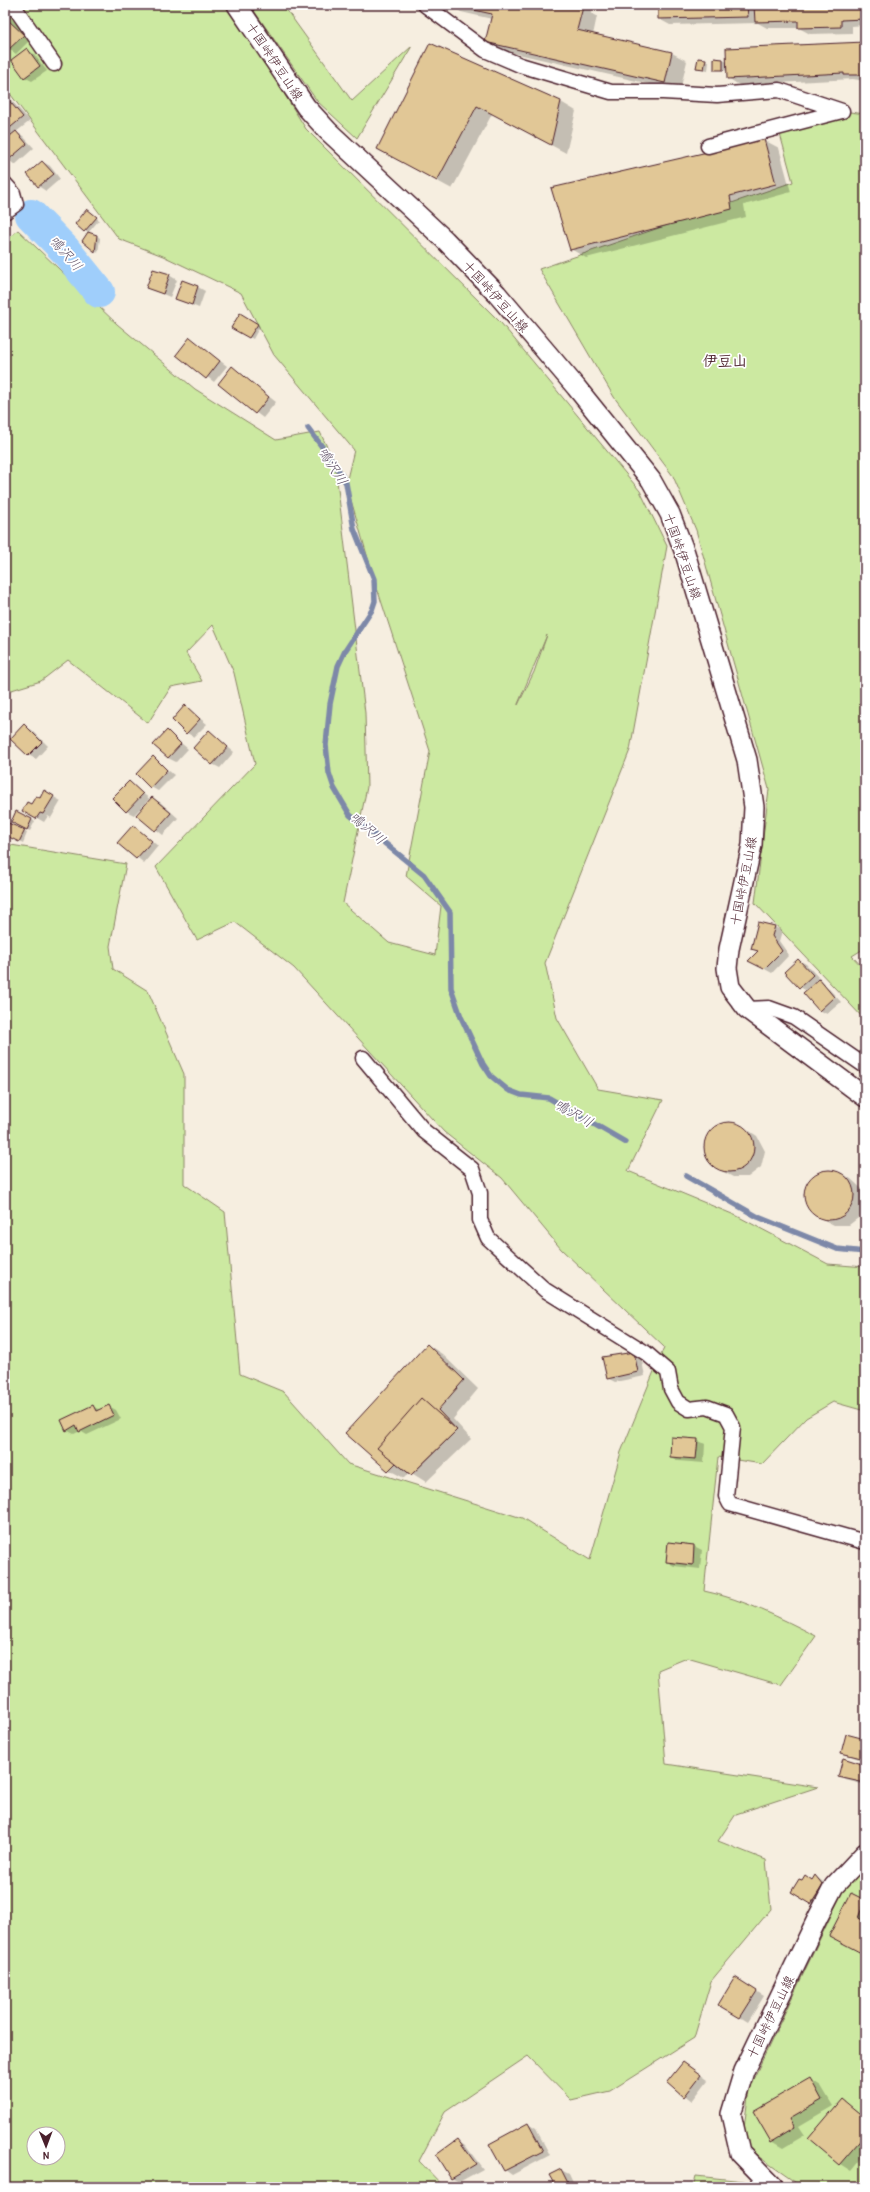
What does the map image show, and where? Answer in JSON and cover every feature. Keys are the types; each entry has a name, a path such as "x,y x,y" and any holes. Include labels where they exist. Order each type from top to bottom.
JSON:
{"main road":[{"name":"十国峠伊豆山線","path":"237,5 306,107 328,131 445,240 497,294 576,387 651,480 670,514 685,553 747,760 754,807 752,845 726,968 730,987 747,1009 865,1097"},
{"name":"十国峠伊豆山線","path":"773,2187 740,2153 731,2114 744,2072 834,1886 861,1863"}],"street":[{"path":"13,5 54,64"},
{"path":"425,5 486,50 520,64 611,92 662,92 717,95 779,90 842,111 708,146"},
{"path":"5,184 14,193 16,204 5,212"},
{"path":"747,1009 769,1008 794,1017 865,1066"},
{"path":"363,1058 424,1131 472,1169 480,1193 480,1220 488,1238 545,1290 646,1353 668,1372 671,1389 678,1402 689,1409 707,1407 726,1414 733,1427 726,1496 730,1504 865,1542"}],"green space":[{"path":"5,5 229,5 306,129 501,323 640,491 667,546 630,750 545,963 557,1018 598,1089 663,1100 628,1171 737,1216 828,1264 865,1267 865,1411 833,1402 806,1418 762,1464 718,1457 704,1591 719,1594 747,1604 816,1636 781,1685 687,1658 658,1670 666,1764 818,1787 736,1814 718,1841 766,1860 771,1909 711,1981 694,2038 610,2091 571,2100 528,2056 445,2112 419,2161 444,2187 5,2187 5,844 126,864 110,946 113,969 148,991 184,1074 184,1184 225,1212 240,1374 284,1392 348,1464 522,1518 590,1560 621,1452 664,1347 561,1249 502,1178 444,1132 294,968 235,922 197,940 156,867 255,764 234,673 213,625 186,653 202,681 171,687 148,723 68,660 41,681 5,692 5,241 18,230 117,324 195,389 276,440 320,432 335,464 365,713 367,787 343,903 389,943 435,955 441,906 406,876 430,751 374,579 346,483 354,450 274,355 241,293 163,256 119,239 5,87","holes":["547,635 534,672 518,705"]},
{"path":"250,5 283,5 352,101 412,46 357,138 317,101"},
{"path":"850,112 865,114 865,948 852,956 865,970 865,1020 755,903 769,789 696,530 673,476 614,397 539,269 793,182 780,134"},
{"path":"865,1867 865,2187 802,2187 742,2145 749,2088 846,1884"},
{"path":"696,2176 744,2181 755,2187 693,2187"}],"building":[{"path":"451,5 583,7 577,30 672,52 665,83 485,42 492,14"},
{"path":"658,5 747,5 748,17 658,19"},
{"path":"754,5 865,5 865,19 841,20 841,27 798,28 798,21 755,22"},
{"path":"5,13 10,18 8,20 24,35 8,50 5,48"},
{"path":"865,42 865,75 844,75 844,73 727,79 726,48"},
{"path":"430,43 561,101 551,145 477,106 437,181 377,149"},
{"path":"27,48 40,66 24,78 11,60"},
{"path":"698,58 706,59 704,69 696,68"},
{"path":"714,58 723,59 723,70 714,70"},
{"path":"5,96 23,117 5,132"},
{"path":"16,131 27,144 7,161 5,159 5,140"},
{"path":"764,139 776,184 730,196 732,209 570,250 551,188"},
{"path":"42,161 54,174 38,187 27,174"},
{"path":"87,209 97,217 84,232 75,224"},
{"path":"88,232 97,235 95,252 82,241"},
{"path":"153,269 170,274 163,294 146,288"},
{"path":"182,280 198,286 192,305 175,299"},
{"path":"240,313 258,324 249,338 231,328"},
{"path":"190,337 220,361 206,379 176,355"},
{"path":"232,366 269,397 255,414 218,384"},
{"path":"185,705 200,719 186,734 172,720"},
{"path":"24,724 42,742 28,756 10,739"},
{"path":"167,730 181,744 168,758 153,745"},
{"path":"209,730 228,747 212,765 193,748"},
{"path":"153,756 167,770 150,788 136,774"},
{"path":"129,781 143,794 126,812 112,798"},
{"path":"44,790 54,796 43,814 40,813 36,819 22,811 27,802 31,804 36,796 40,798"},
{"path":"152,797 171,813 155,831 136,815"},
{"path":"16,811 32,819 27,830 11,822"},
{"path":"8,823 25,830 19,842 5,835"},
{"path":"133,825 152,841 136,859 117,843"},
{"path":"758,922 775,926 772,936 782,951 764,969 748,961 758,951 751,949"},
{"path":"798,959 813,975 799,988 784,972"},
{"path":"819,979 834,997 819,1011 803,993"},
{"path":"724,1122 734,1122 747,1129 754,1142 754,1152 747,1165 734,1172 724,1172 715,1168 708,1161 704,1152 704,1142 708,1133 715,1126"},
{"path":"824,1170 834,1170 847,1177 854,1190 854,1200 847,1213 834,1220 824,1220 815,1216 808,1209 804,1200 804,1190 808,1181 815,1174"},
{"path":"427,1344 464,1380 438,1410 457,1430 411,1475 396,1463 388,1471 345,1433"},
{"path":"634,1352 638,1372 607,1379 602,1357"},
{"path":"421,1398 457,1430 411,1475 377,1448"},
{"path":"93,1405 96,1411 109,1405 114,1415 79,1432 76,1425 66,1431 61,1420"},
{"path":"671,1437 698,1439 696,1459 670,1457"},
{"path":"668,1542 694,1545 693,1565 666,1562"},
{"path":"846,1734 865,1739 865,1759 841,1753"},
{"path":"843,1758 865,1765 865,1783 838,1777"},
{"path":"805,1875 812,1880 815,1875 823,1885 811,1904 791,1892 799,1879 802,1880"},
{"path":"851,1893 865,1900 858,1918 865,1921 865,1955 829,1936"},
{"path":"735,1977 757,1991 740,2018 718,2005"},
{"path":"683,2062 701,2075 684,2097 667,2082"},
{"path":"810,2078 822,2100 789,2119 794,2128 771,2142 753,2111"},
{"path":"842,2099 865,2118 865,2135 839,2165 808,2139"},
{"path":"528,2123 543,2151 504,2171 489,2144"},
{"path":"458,2139 476,2164 451,2179 436,2155"},
{"path":"561,2169 570,2187 543,2187 553,2182 549,2175"}],"waterway":[{"name":"鳴沢川","path":"31,215 65,250 99,292"},
{"name":"鳴沢川","path":"308,428 335,464 346,483 354,529 374,579 375,601 372,610 345,651 338,666 330,704 326,745 329,773 334,788 350,815 424,875 450,912 451,988 461,1017 483,1064 491,1076 508,1090 521,1095 549,1098 625,1142"},
{"name":"鳴沢川","path":"686,1176 758,1217 837,1249 865,1252"}],"district":[{"name":"伊豆山","path":"725,361"}]}
